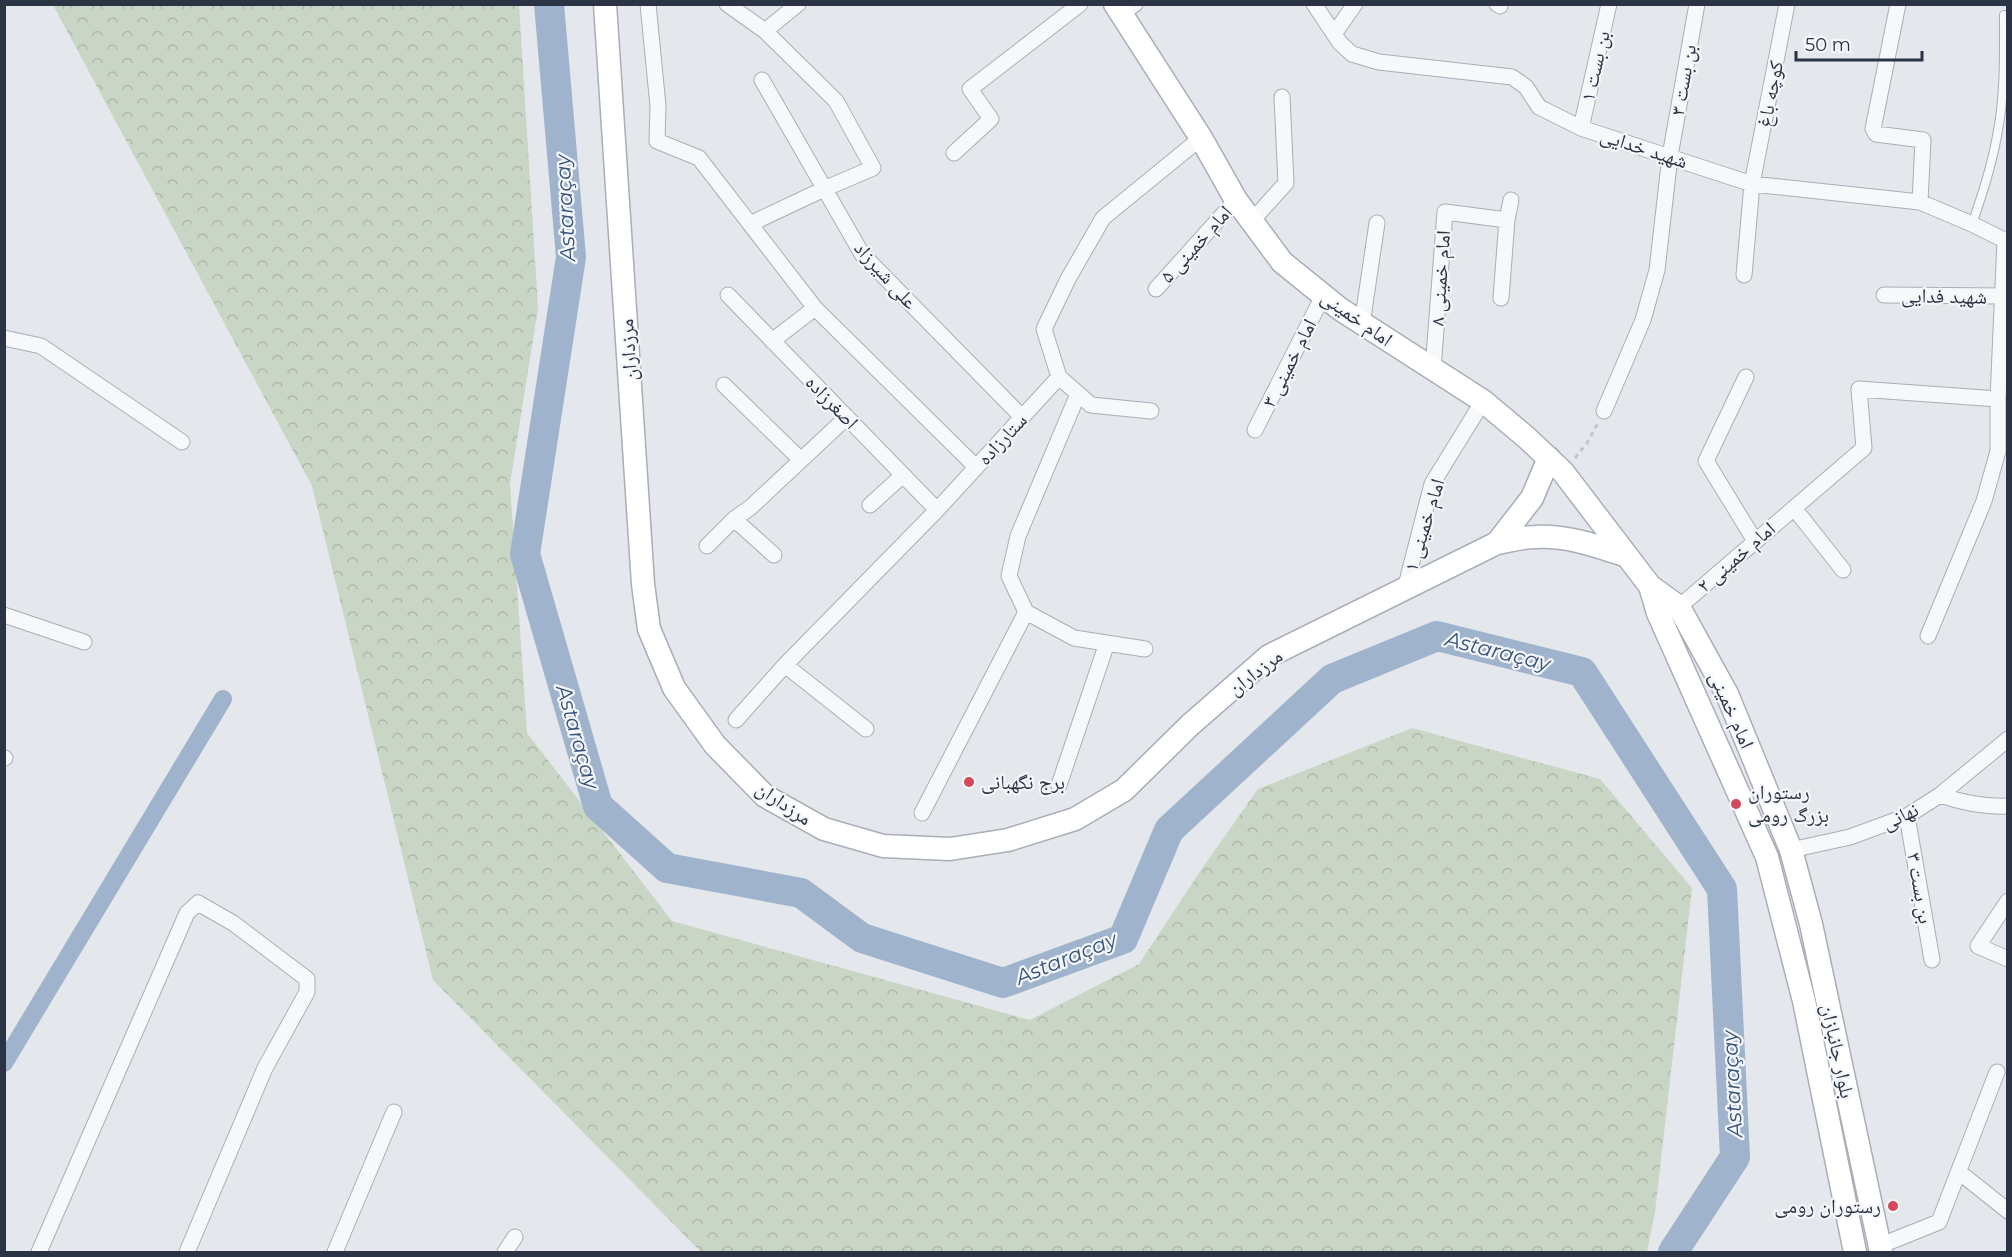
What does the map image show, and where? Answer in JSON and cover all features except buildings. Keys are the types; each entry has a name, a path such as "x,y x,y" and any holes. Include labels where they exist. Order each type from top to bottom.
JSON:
{"street":[{"name":"مرزداران","path":"604,4 643,584 650,628 674,688 715,745 765,796 824,829 883,846 950,849 1008,840 1074,819 1124,790 1190,725 1269,656 1497,543 1534,537 1557,538 1580,541 1627,556"},
{"path":"648,4 658,106 657,141 699,158 815,308 976,467"},
{"path":"727,4 765,31 836,101 873,168 750,225"},
{"path":"765,31 798,4"},
{"path":"954,153 992,119 970,88 1080,4"},
{"name":"شهید خدایی","path":"1314,4 1340,43 1352,54 1378,62 1512,77 1526,87 1539,107 1581,128 1752,184 1920,202 1972,224 2006,242"},
{"path":"1334,34 1355,4"},
{"name":"بن بست ۱","path":"1581,128 1609,4"},
{"name":"بن بست ۳","path":"1604,411 1643,320 1657,270 1670,156 1696,4"},
{"name":"کوچه باغ","path":"1744,275 1752,184 1787,4"},
{"path":"1898,4 1873,129 1876,134 1923,140 1920,202"},
{"name":"امام خمینی","path":"1124,8 1236,200 1282,262 1362,324 1483,401 1527,438 1556,465 1650,586 1679,606 1727,694 1791,850"},
{"name":"علی شیرزاد","path":"762,80 862,254 1022,417"},
{"path":"1251,222 1286,183 1282,97"},
{"path":"1151,411 1091,405 1059,377 1044,329 1068,279 1103,218 1201,138"},
{"name":"امام خمینی ۵","path":"1156,289 1236,200"},
{"path":"1501,298 1507,220 1511,200"},
{"name":"امام خمینی ۸","path":"1433,369 1445,212 1507,220"},
{"path":"1362,324 1377,223"},
{"path":"1928,636 2003,453 1998,399 2004,347 2003,296 2006,242"},
{"name":"اصغرزاده","path":"728,295 937,510"},
{"name":"شهید فدایی","path":"1884,295 2003,296"},
{"name":"امام خمینی ۳","path":"1255,430 1323,296"},
{"path":"772,341 815,308"},
{"path":"4,338 41,346 182,442"},
{"name":"ستارزاده","path":"736,720 785,665 937,510 1059,377"},
{"path":"1746,377 1706,461 1755,542"},
{"path":"724,386 801,460"},
{"name":"امام خمینی ۲","path":"1679,606 1864,448 1859,389 1998,399"},
{"path":"1078,393 1018,536 1009,576 1026,612 1074,638 1145,650"},
{"name":"امام خمینی ۱","path":"1405,589 1432,484 1483,401"},
{"path":"707,546 847,417"},
{"name":"مرزداران","path":"1497,543 1556,465"},
{"path":"870,505 903,475"},
{"path":"1794,508 1843,570"},
{"path":"734,519 774,555"},
{"name":"امام خمینی","path":"1650,586 1658,613 1767,857"},
{"path":"922,813 1026,612"},
{"path":"4,615 84,642"},
{"path":"1059,785 1107,644"},
{"path":"785,665 866,729"},
{"path":"1940,795 2007,740"},
{"name":"نهانی","path":"1791,850 1850,837 1907,816 1940,795 1962,803 1988,807 2007,806"},
{"name":"بن بست ۳","path":"1907,816 1932,960"},
{"path":"1767,857 1791,850"},
{"name":"بلوار جانبازان","path":"1791,850 1811,924 1880,1249"},
{"name":"بلوار جانبازان","path":"1767,857 1804,1001 1855,1252"},
{"path":"2007,901 1978,946 2007,959"},
{"path":"39,1252 187,913 198,903 232,923 307,979 308,992 264,1068 187,1252"},
{"path":"1880,1249 1939,1222 1996,1072"},
{"path":"335,1252 394,1112"},
{"path":"1959,1172 2007,1211"},
{"path":"505,1252 514,1238"}],"lane":[{"path":"1972,224 1999,129 2004,57 2004,15"}],"path":[{"path":"1556,465 1587,443 1604,411"}],"green space":[{"path":"53,5 519,5 538,308 510,484 527,733 672,921 1030,1020 1139,964 1258,789 1412,728 1600,779 1692,888 1655,1212 1647,1252 701,1252 433,980 312,486"}],"waterway":[{"name":"Astaraçay","path":"549,4 571,257 525,554 598,806 667,868 801,893 862,938 1003,983 1123,939 1169,830 1332,679 1437,636 1582,672 1722,889 1735,1157 1673,1252"},
{"path":"4,1063 223,699"}],"place":[{"name":"برج نگهبانی","path":"969,782"},
{"name":"رستوران بزرگ رومی","path":"1736,804"},
{"name":"رستوران رومی","path":"1893,1206"}]}
